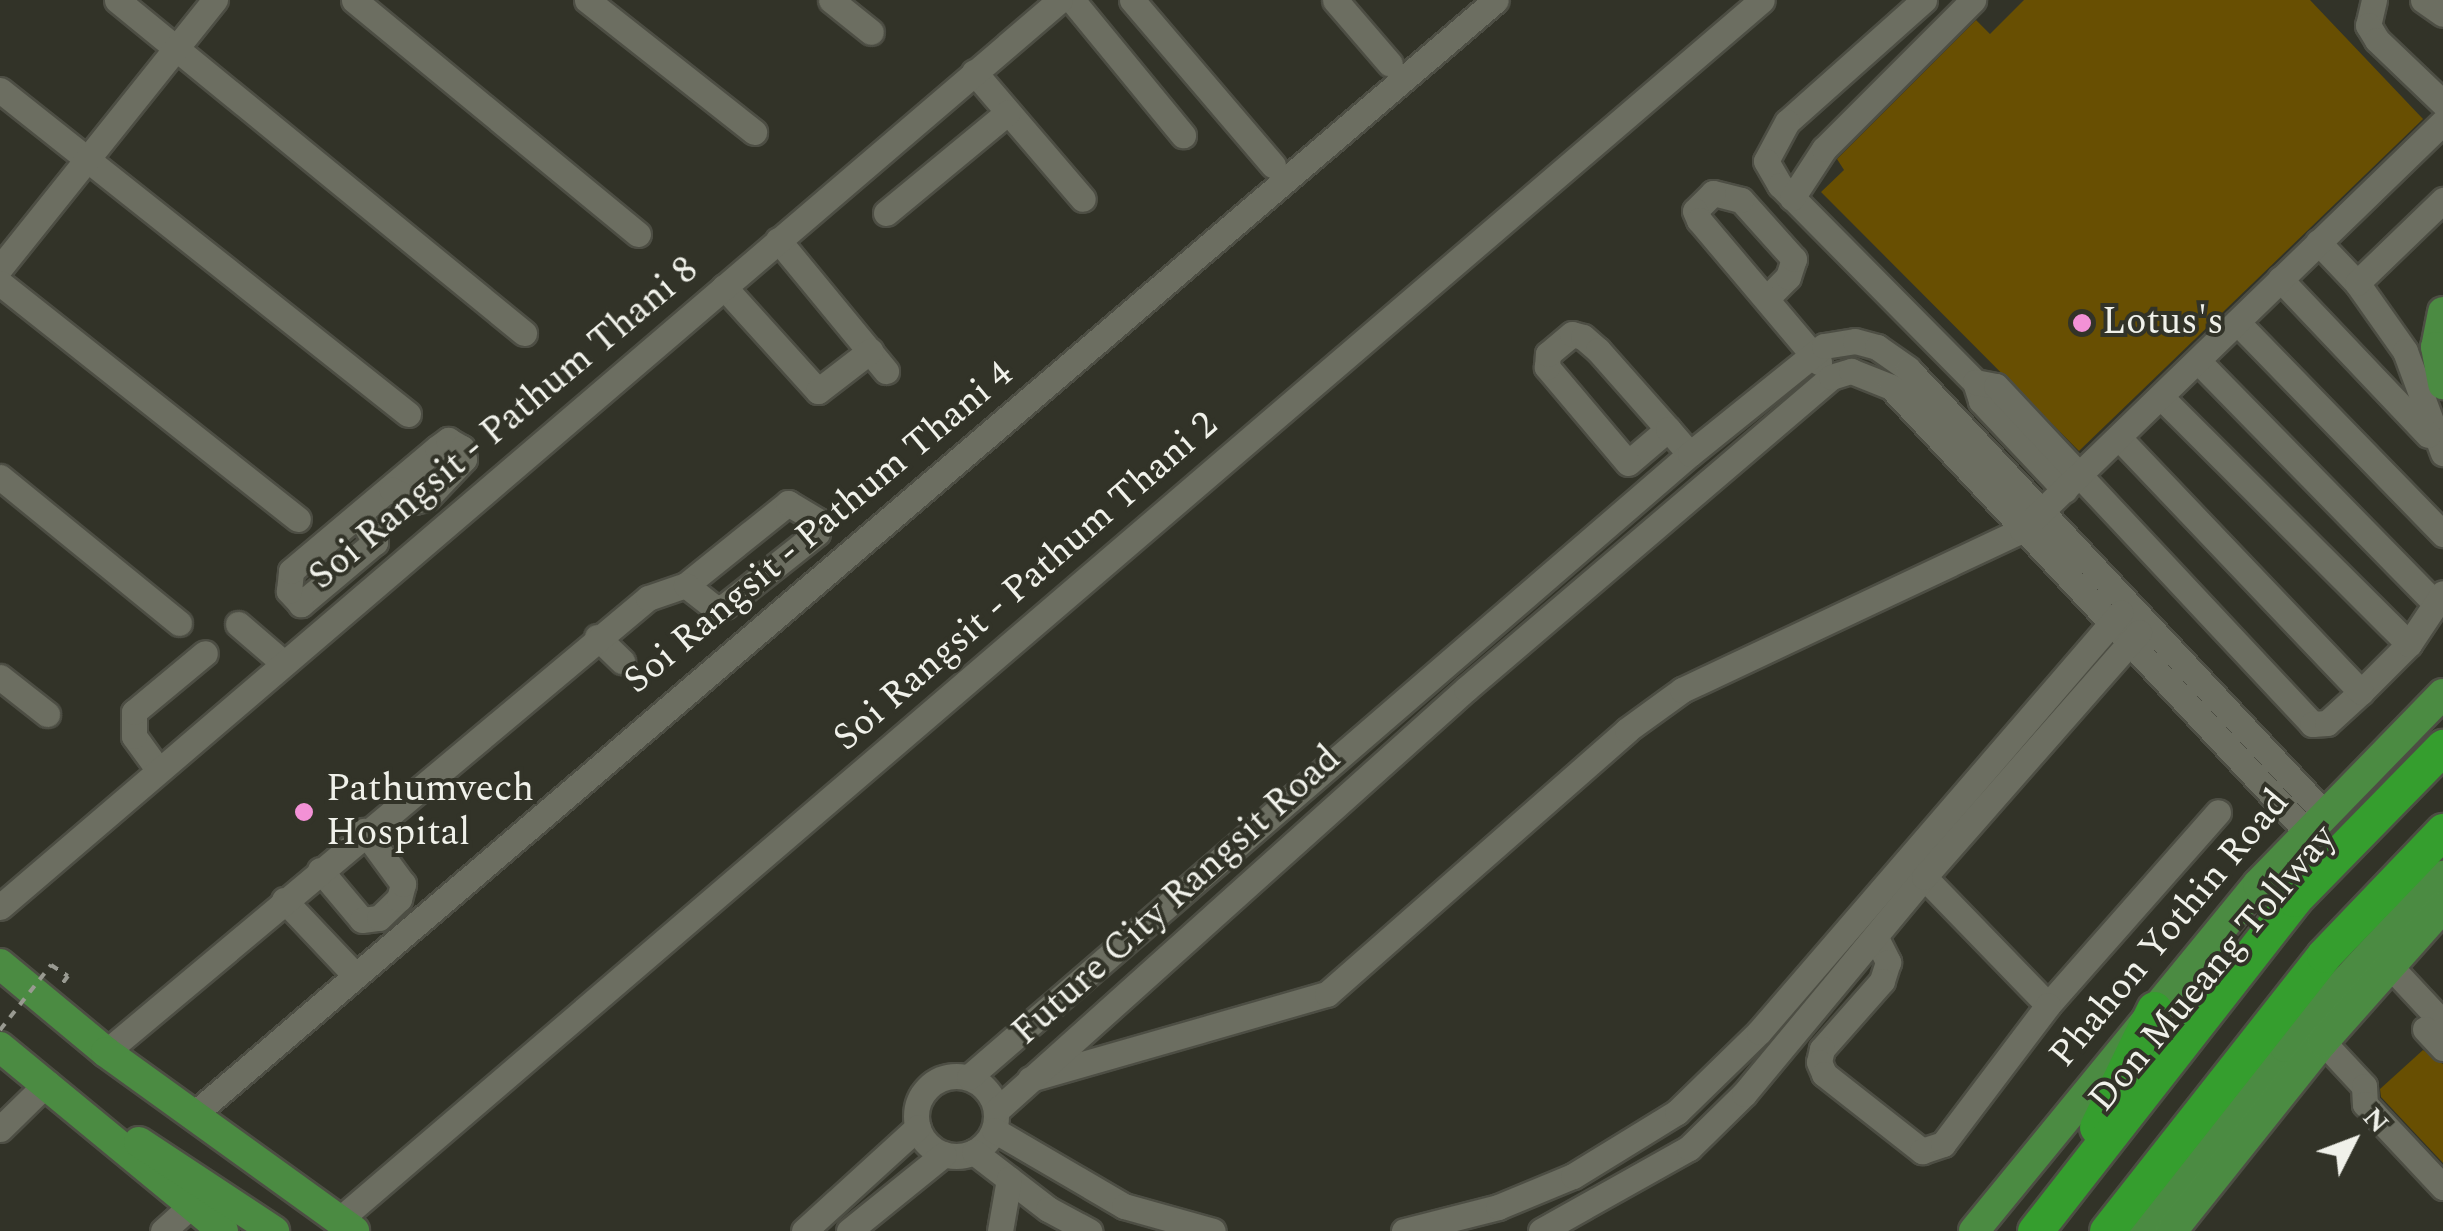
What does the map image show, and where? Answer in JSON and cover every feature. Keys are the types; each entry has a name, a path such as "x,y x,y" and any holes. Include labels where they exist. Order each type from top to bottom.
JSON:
{"highway":[{"name":"Phahon Yothin Road","path":"2035,1231 2294,899 2443,747"},
{"name":"Don Mueang Tollway","path":"2055,1231 2294,928 2443,767"},
{"name":"Don Mueang Tollway","path":"2107,1231 2324,955 2443,830"},
{"path":"2118,1231 2338,959 2443,853"},
{"path":"2092,1137 2154,1009"},
{"path":"2018,1231 2092,1137 2183,1040"}],"main road":[{"path":"2443,312 2436,346 2443,384"},
{"path":"2404,731 2443,671"},
{"name":"Phahon Yothin Road","path":"1974,1231 2154,1009 2315,822 2443,694"},
{"path":"2140,1231 2286,1047 2443,876"},
{"path":"2172,1231 2322,1042 2443,907"},
{"path":"0,964 106,1052 346,1226"},
{"path":"0,1046 223,1231"},
{"path":"79,1108 274,1231"}],"street":[{"path":"117,0 524,332"},
{"path":"0,268 215,0"},
{"path":"354,0 638,234"},
{"path":"587,0 754,132"},
{"path":"831,0 871,32"},
{"name":"Soi Rangsit - Pathum Thani 8","path":"5,894 1060,0"},
{"path":"1072,0 1182,135"},
{"path":"1132,0 1273,165"},
{"path":"1335,0 1390,64"},
{"name":"Soi Rangsit - Pathum Thani 4","path":"192,1116 1496,0"},
{"name":"Soi Rangsit - Pathum Thani 2","path":"346,1226 1762,0"},
{"path":"1924,0 1775,138 1766,161 1792,198 1975,382 1980,401 2073,483 2312,724 2327,723 2409,644 2439,599 2198,361"},
{"path":"1792,198 1824,149 1973,0"},
{"path":"2374,0 2368,25 2378,40 2443,103"},
{"path":"2423,0 2443,14"},
{"path":"974,72 1082,199"},
{"path":"0,90 408,414"},
{"path":"886,213 1008,112"},
{"path":"2032,522 2443,122"},
{"path":"2357,282 2443,200"},
{"path":"724,287 818,391 878,361 778,240"},
{"path":"2318,242 2357,282 2405,352 2442,452"},
{"path":"2280,279 2442,452"},
{"path":"0,283 298,519"},
{"path":"1768,297 1831,377"},
{"path":"2237,322 2443,534"},
{"path":"1668,428 1628,462 1547,367 1548,354 1572,334 1583,337 1668,428 1690,454"},
{"name":"Future City Rangsit Road","path":"804,1231 918,1127 918,1105 928,1086 948,1076 969,1077 1810,351 1854,340 1877,347 1908,368 2032,522"},
{"name":"Future City Rangsit Road","path":"1026,1080 1466,689 1831,377 1851,371 1891,387 2032,522 2315,822"},
{"path":"2161,397 2409,644"},
{"path":"2119,438 2361,692"},
{"path":"0,477 179,623"},
{"path":"320,628 300,604 375,542 361,516 392,490"},
{"path":"106,1052 364,831 648,598 686,586 788,504 818,521 817,533 726,606 709,604 686,586"},
{"name":"Future City Rangsit Road","path":"1026,1080 1327,994 1627,730 1682,690 2032,522"},
{"path":"1404,1231 1498,1207 1624,1147 1677,1112 1759,1032 2119,614"},
{"path":"238,624 282,661"},
{"path":"1546,1230 1689,1148 1784,1050 1924,877 2138,634"},
{"path":"597,637 622,661"},
{"path":"157,768 134,736 134,712 205,653"},
{"path":"1446,665 1466,689"},
{"path":"0,677 47,714"},
{"path":"1876,938 1888,962 1882,981 1822,1050 1819,1062 1824,1074 1922,1151 1942,1144 2048,1005 2218,812"},
{"path":"320,870 362,920 379,918 403,893 402,878 364,831"},
{"path":"1924,877 2048,1005"},
{"path":"284,900 354,974"},
{"path":"2389,965 2434,1026 2443,1048"},
{"path":"1759,1032 1784,1050"},
{"path":"2322,1042 2364,1086 2365,1104 2443,1188"},
{"path":"969,1077 988,1090 995,1121 1124,1206 1213,1231"},
{"path":"974,1152 1026,1080"},
{"path":"0,1128 46,1083"},
{"path":"918,1127 944,1154"},
{"path":"848,1231 944,1154 974,1152 1090,1231"},
{"path":"1000,1231 1010,1179"},
{"path":"162,1231 191,1206"}],"path":[{"path":"0,1030 51,965"}],"building":[{"name":"Lotus's","path":"2024,0 2310,0 2423,119 2079,451 1821,192 1844,170 1837,159 1976,20 1990,34"},
{"path":"2423,1050 2443,1064 2443,1163 2381,1097 2380,1089"}],"place":[{"name":"Lotus's","path":"2082,323"},
{"name":"Pathumvech Hospital","path":"304,812"}]}
